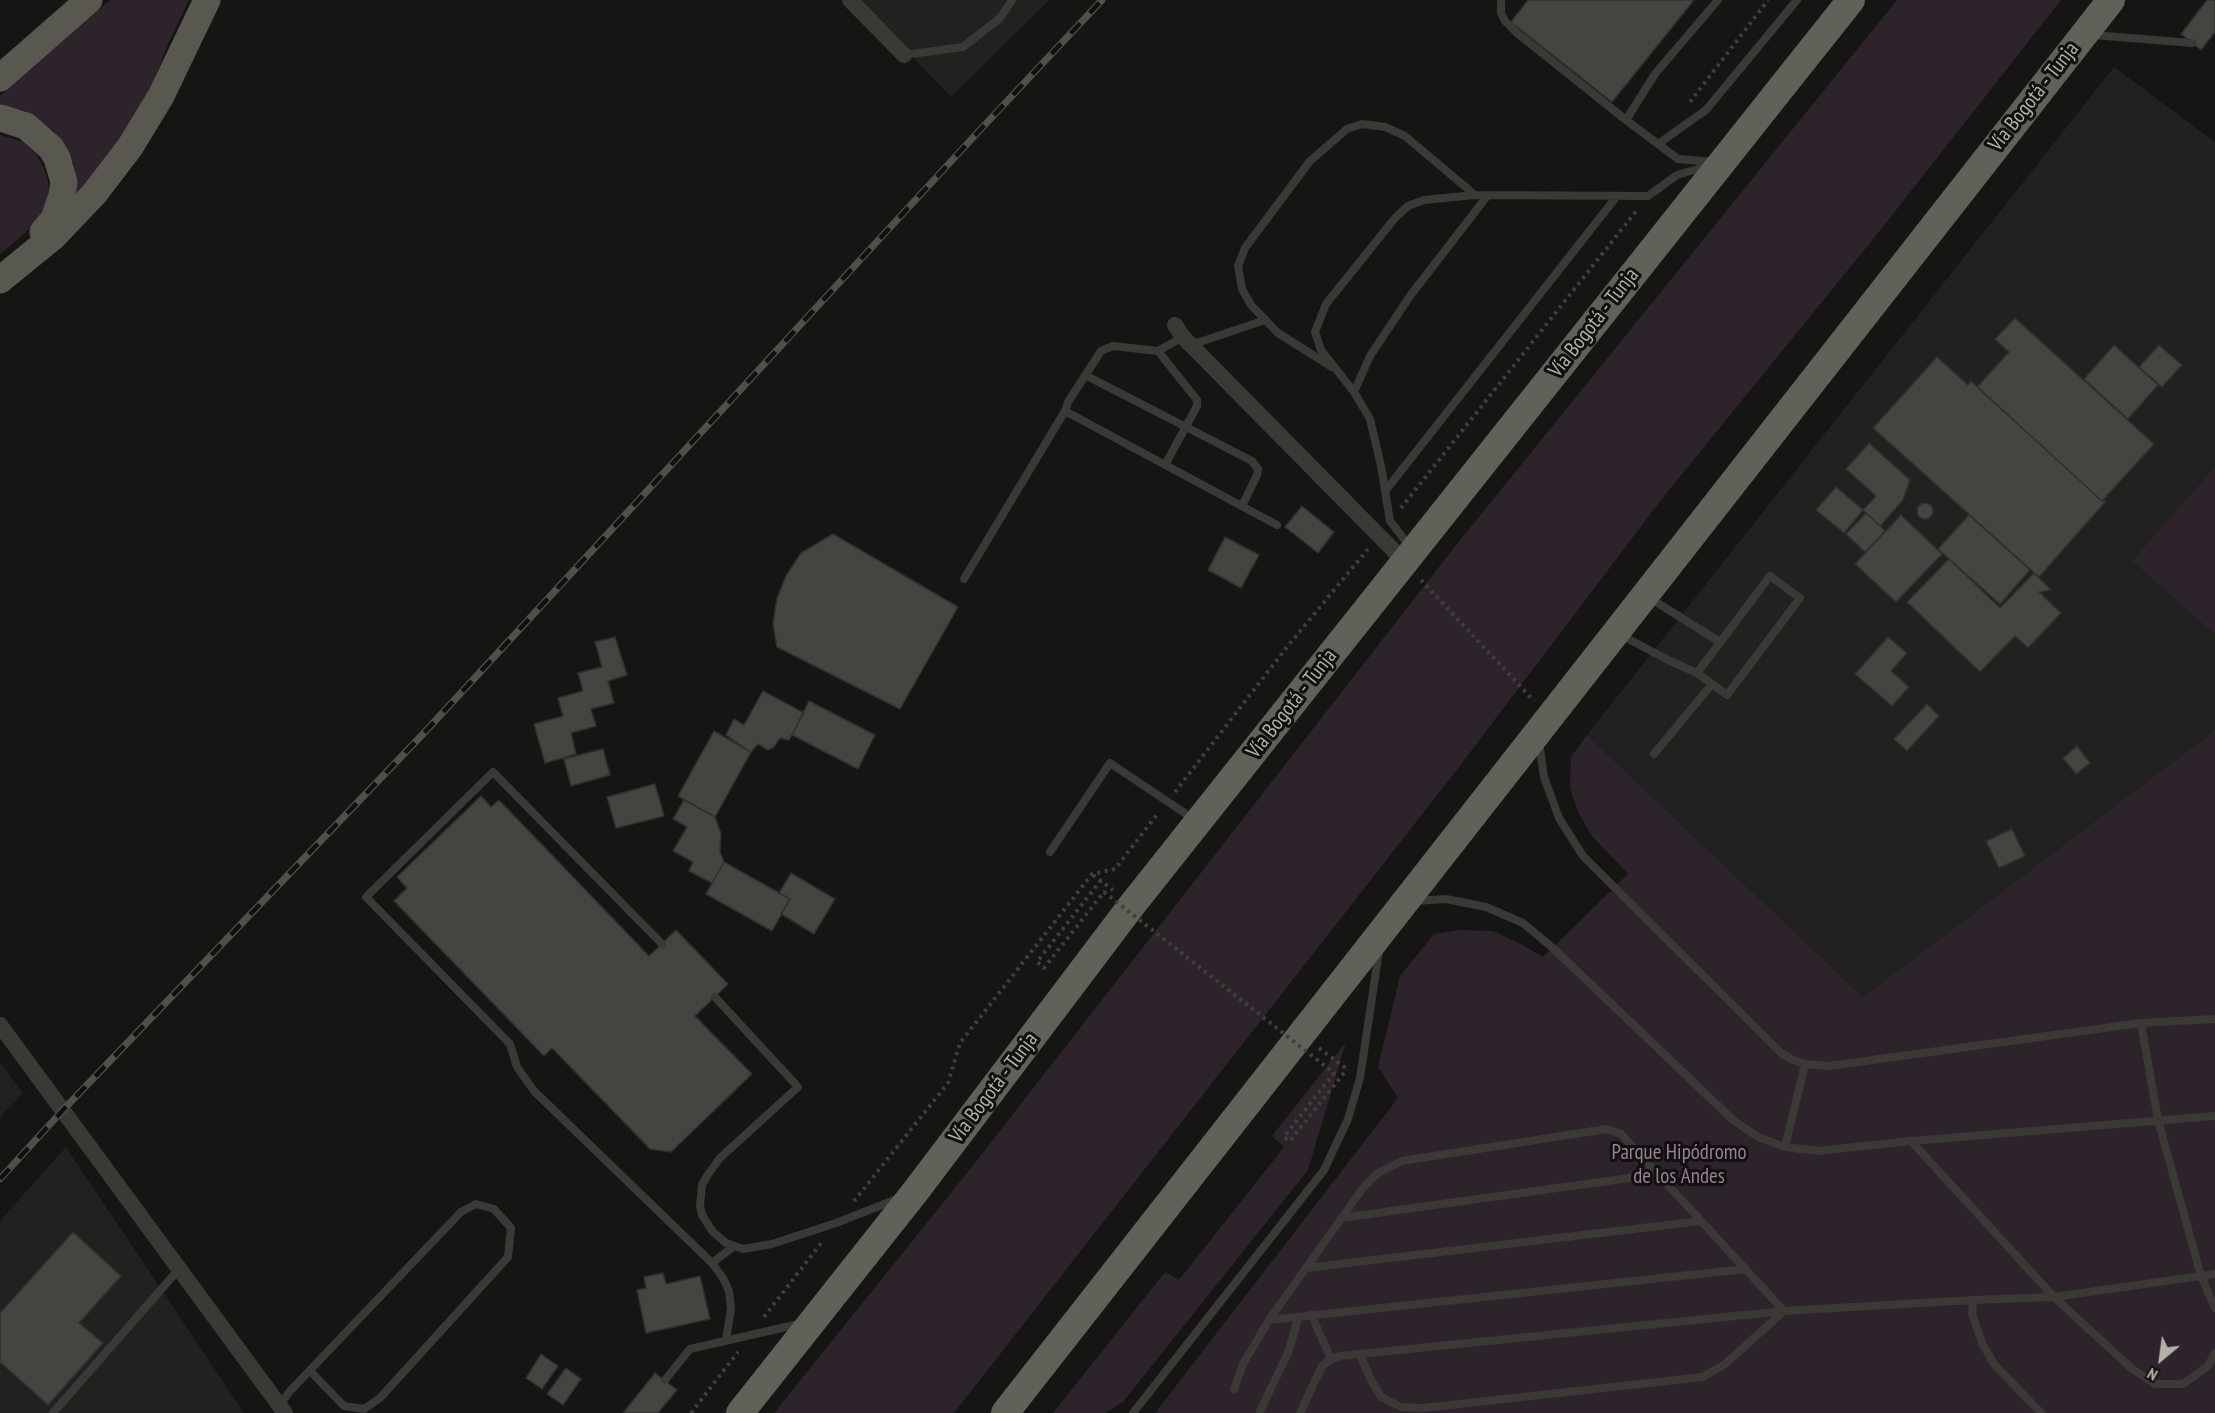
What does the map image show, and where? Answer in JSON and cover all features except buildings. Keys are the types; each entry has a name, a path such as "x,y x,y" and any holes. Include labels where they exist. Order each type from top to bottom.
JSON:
{"highway":[{"name":"Vía Bogotá - Tunja","path":"740,1413 915,1192 1132,904 1851,0"},
{"name":"Vía Bogotá - Tunja","path":"1005,1413 2110,0"}],"main road":[{"path":"0,78 88,0"},
{"path":"0,280 54,236 94,194 130,147 161,96 207,0"},
{"path":"0,118 27,126 51,148 57,158 64,182 54,219 45,230 0,267"}],"street":[{"path":"850,0 904,55"},
{"path":"1183,336 1378,536 1409,557"},
{"path":"0,1025 282,1409"}],"lane":[{"path":"904,55 963,47 1000,18 1012,0"},
{"path":"1501,0 1501,13 1505,21 1517,33 1678,159 1720,163"},
{"path":"1626,120 1655,74 1718,0"},
{"path":"1658,144 1706,110 1797,0"},
{"path":"2083,34 2192,42"},
{"path":"1337,370 1278,333 1265,320 1251,305 1242,289 1238,266 1245,248 1310,161 1347,129 1362,124 1385,127 1405,136 1475,195"},
{"path":"1409,557 1390,521 1386,490 1370,419 1354,392 1321,350 1315,332 1326,304 1395,218 1408,206 1424,200 1475,195 1648,196 1677,175 1720,163"},
{"path":"1354,392 1370,356 1410,296 1488,195"},
{"path":"1386,490 1617,196"},
{"path":"964,579 1101,351 1113,346 1158,351 1183,336 1265,320"},
{"path":"1158,351 1197,400 1197,406 1166,465"},
{"path":"1085,375 1252,461 1258,470 1257,475 1242,506"},
{"path":"1065,411 1277,525"},
{"path":"1616,632 1697,673 1727,695 1800,598 1770,576 1697,673"},
{"path":"1645,595 1720,642"},
{"path":"1653,754 1712,684"},
{"path":"1543,725 1544,777 1559,818 1583,856 1781,1053 1806,1064 1829,1066 2140,1023 2215,1019"},
{"path":"1050,852 1110,763 1198,822"},
{"path":"662,944 493,772 366,897 510,1044 517,1067 534,1091 712,1263 729,1291 731,1309 726,1340"},
{"path":"1405,901 1446,899 1486,907 1522,923 1554,949 1733,1120 1758,1137 1785,1147 1818,1151 2215,1116"},
{"path":"1133,1413 1324,1170 1348,1119 1360,1078 1382,930"},
{"path":"715,997 798,1087 712,1167 702,1185 700,1206 702,1215 712,1232 734,1247 743,1249 772,1244 836,1223 915,1192"},
{"path":"2140,1023 2158,1120 2201,1275 2215,1308"},
{"path":"1785,1147 1806,1064"},
{"path":"1234,1389 1244,1364 1269,1320 1363,1188 1378,1173 1402,1161 1607,1129 1621,1134 1784,1311"},
{"path":"1911,1141 2054,1297 2131,1368 2155,1384 2183,1384 2208,1366 2215,1353"},
{"path":"1341,1218 1658,1174"},
{"path":"282,1409 310,1371 461,1212 476,1204 494,1209 511,1228 508,1257 380,1398 364,1409 344,1406 310,1371"},
{"path":"1306,1268 1701,1221"},
{"path":"712,1263 734,1247"},
{"path":"53,1413 179,1269"},
{"path":"1269,1320 1746,1269"},
{"path":"1300,1413 1322,1366 1340,1356 1784,1311 2054,1297 2215,1274"},
{"path":"1973,1300 1972,1314 1982,1343 1994,1364 2041,1413"},
{"path":"1360,1354 1381,1397 1401,1407 1423,1408 1703,1377 1725,1364 1784,1311"},
{"path":"1311,1314 1331,1359"},
{"path":"1260,1411 1288,1353 1298,1318"},
{"path":"665,1380 690,1349 812,1320"}],"path":[{"path":"1684,125 1688,105 1768,0"},
{"path":"1390,521 1648,196"},
{"path":"690,1413 836,1223 948,1083 960,1043 1092,874 1115,869 1287,646 1378,536"},
{"path":"1409,557 1543,725"},
{"path":"1101,880 1037,962 1044,968 1104,892 1334,1073 1284,1137 1290,1141 1347,1069 1301,1034"}],"shaded area":[{"path":"858,0 1049,0 951,97"},
{"path":"2114,67 2215,142 2215,730 1863,997 1587,735"},
{"path":"0,1062 23,1093 0,1117"},
{"path":"66,1147 244,1413 0,1413 0,1221"}],"green space":[{"path":"110,0 189,0 168,44 147,98 115,149 77,198 74,164 54,131 26,111 0,106 0,96"},
{"path":"1897,0 2061,0 1878,233 1661,500 1456,771 954,1413 774,1413 971,1168 1453,549"},
{"path":"0,135 23,142 36,154 45,170 49,187 47,206 38,222 0,254"},
{"path":"2215,467 2215,634 2132,561"},
{"name":"Parque Hipódromo de los Andes","path":"2215,730 2215,1413 1155,1413 1398,1098 1378,1067 1400,976 1434,934 1459,930 1493,931 1543,957 1628,874 1591,835 1578,812 1570,788 1571,757 1587,735 1863,997"},
{"path":"1346,1042 1308,1170 1123,1402 1105,1413 1053,1413 1165,1272 1179,1280 1284,1147 1272,1136"}],"railway":[{"path":"0,1179 63,1110 423,734 1102,0"}]}
